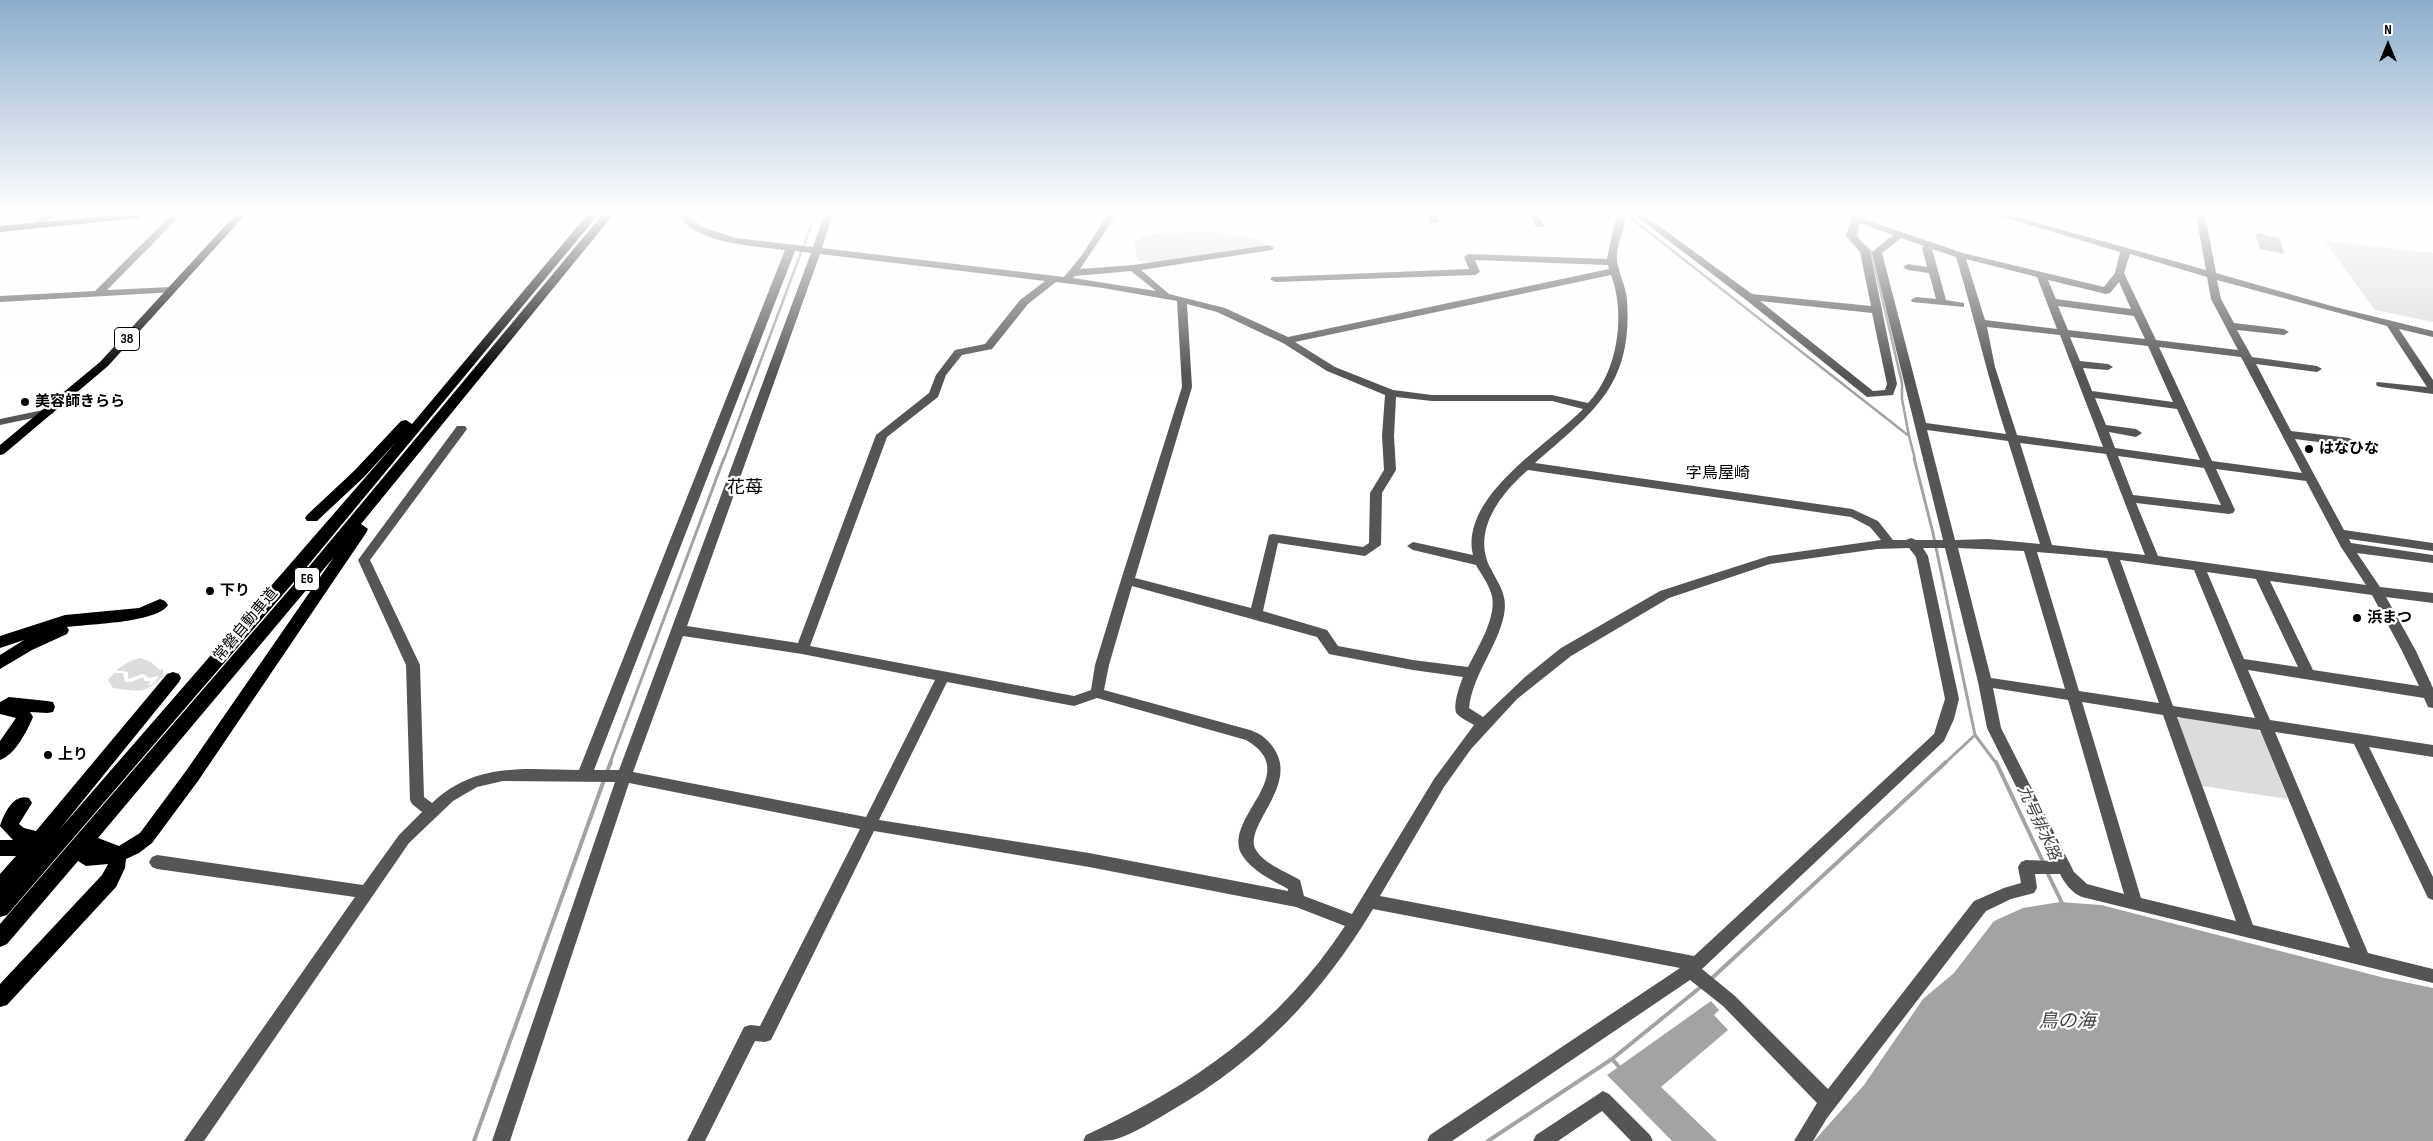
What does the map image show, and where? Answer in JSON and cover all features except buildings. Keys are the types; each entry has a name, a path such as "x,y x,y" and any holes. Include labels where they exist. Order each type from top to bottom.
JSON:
{"highway":[{"name":"常磐自動車道","path":"0,909 271,598 549,268"},
{"name":"常磐自動車道","path":"0,938 290,600 454,404 564,268"},
{"path":"312,518 393,438 506,313 533,288"},
{"path":"92,851 117,855 138,845 152,830 192,776 350,545 454,404"},
{"path":"0,642 65,621 142,613 160,605"},
{"path":"0,663 26,646 78,625 132,618 140,622 140,626"},
{"path":"0,888 172,678"},
{"path":"0,702 47,707"},
{"path":"0,708 20,711 24,717 20,728 0,752"},
{"path":"0,848 25,842 9,826 11,819 23,803"},
{"path":"0,998 109,881 118,862 117,855"}],"main road":[{"name":"38","path":"0,451 104,364 191,268"}],"street":[{"path":"99,293 123,268"},
{"path":"584,776 783,268"},
{"path":"501,1141 624,776 679,630 809,268"},
{"path":"962,268 1054,279 1131,268"},
{"path":"1069,277 1076,268"},
{"path":"1133,268 1162,290 1165,296"},
{"path":"1275,279 1476,272 1474,268"},
{"path":"1287,341 1303,336 1381,322 1604,268"},
{"path":"1483,724 1462,710 1462,701 1471,673 1495,622 1499,598 1495,586 1479,560 1477,538 1488,510 1507,482 1590,408 1606,386 1618,359 1622,299 1614,268"},
{"path":"1711,268 1871,395 1883,395 1889,393 1892,384 1869,268"},
{"path":"1881,268 1921,426 1945,542 1985,682 1994,728 2061,868 2082,890 2433,976"},
{"path":"1916,268 1934,271 1942,303"},
{"path":"1964,268 1981,323 1990,367 2047,547"},
{"path":"2015,268 2106,291 2123,268"},
{"path":"2190,268 2390,324 2433,334"},
{"path":"2209,268 2216,300 2245,357 2347,547 2377,592 2409,651 2430,698"},
{"path":"2120,274 2228,510 2129,498"},
{"path":"2041,275 2153,560"},
{"path":"1069,277 1182,299 1221,310 1287,341 1331,368 1391,393 1432,398 1552,398 1590,408"},
{"path":"802,649 882,435 934,396 941,375 960,352 988,347 1024,302 1054,279"},
{"path":"0,299 171,290"},
{"path":"1749,297 1877,310"},
{"path":"1097,693 1102,665 1127,580 1187,387 1182,299"},
{"path":"1916,300 1960,305"},
{"path":"2052,302 2138,313"},
{"path":"1981,323 2151,344 2317,369"},
{"path":"2390,324 2433,389"},
{"path":"2230,326 2284,332"},
{"path":"2076,364 2108,367"},
{"path":"2381,384 2433,389"},
{"path":"1256,614 1273,538 1365,552 1375,545 1376,493 1390,470 1388,436 1391,393"},
{"path":"2088,394 2180,406"},
{"path":"0,422 48,412"},
{"path":"1921,426 2012,440 2310,478"},
{"path":"2102,428 2136,433"},
{"path":"433,812 417,800 413,665 364,560 461,429"},
{"path":"2286,434 2349,442"},
{"path":"1527,466 1852,513 1869,518 1878,526 1889,543"},
{"path":"2340,534 2433,547"},
{"path":"1436,1141 1694,970 1939,736 1947,718 1952,699 1922,556 1917,542"},
{"path":"1092,1141 1122,1128 1174,1100 1258,1040 1311,985 1369,901 1445,773 1483,724 1533,677 1581,641 1646,603 1728,570 1784,556 1889,543 1917,542 2047,547 2433,598"},
{"path":"1413,546 1479,560"},
{"path":"2030,546 2072,695 2135,903"},
{"path":"2347,547 2433,559"},
{"path":"2112,555 2248,932"},
{"path":"2198,566 2362,958"},
{"path":"2261,576 2308,674"},
{"path":"1127,580 1322,633 1334,650 1413,665 1471,673"},
{"path":"679,630 802,649 944,675 1074,702 1097,693 1250,736 1266,747 1275,763 1273,781 1246,839 1247,850 1259,863 1295,885 1298,900"},
{"path":"2239,663 2308,674 2430,698"},
{"path":"696,1141 750,1033 764,1034 944,675"},
{"path":"1985,682 2433,751"},
{"path":"2360,740 2433,893"},
{"path":"193,1141 404,839 448,797 473,782 503,775 624,776 868,824 1089,860 1298,900 1354,922"},
{"path":"157,862 367,892"},
{"path":"1803,1141 1825,1107 1980,906 2009,892 2029,888 2026,868 2061,868"},
{"path":"1369,901 1694,970 1729,1001 1825,1107"},
{"path":"1542,1141 1603,1100 1644,1141"}],"shaded area":[{"path":"2345,268 2433,268 2433,322 2375,310"},
{"path":"140,658 151,662 160,670 163,669 163,676 157,682 146,689 129,690 113,688 108,680 114,673 123,673 125,682 131,682 143,677 145,681 151,681 148,685 152,685 159,676 149,678 143,674 128,679 128,672 116,670 130,661"},
{"path":"2182,717 2254,727 2261,733 2288,799 2202,786 2177,719"}],"water":[{"name":"鳥の海","path":"2060,902 2101,905 2385,978 2433,988 2433,1141 1814,1141 1864,1085 1923,999 1954,973 1994,921 2023,908"},
{"path":"1711,1001 1719,1010 1714,1015 1728,1030 1661,1087 1717,1141 1672,1141 1607,1075"}],"waterway":[{"path":"724,459 795,268"},
{"path":"1695,268 1909,436"},
{"path":"1875,268 1902,383 1902,399 1909,436"},
{"path":"1909,436 1915,459"},
{"path":"610,763 724,458"},
{"path":"1914,458 1933,533 1975,735"},
{"path":"1945,763 1975,735"},
{"path":"1975,735 1996,763"},
{"path":"606,774 611,762"},
{"path":"1711,979 1946,762"},
{"name":"九号排水路","path":"1996,762 2044,864"},
{"path":"474,1141 604,780"},
{"name":"九号排水路","path":"2047,872 2063,905"},
{"path":"1612,1059 1702,986"},
{"path":"1488,1141 1612,1059"},
{"path":"1612,1059 1620,1068"}],"place":[{"name":"美容師きらら","path":"25,402"},
{"name":"はなひな","path":"2309,449"},
{"name":"下り","path":"210,591"},
{"name":"浜まつ","path":"2357,618"},
{"name":"上り","path":"48,755"}],"district":[{"name":"字鳥屋崎","path":"1718,474"},
{"name":"花苺","path":"745,488"}]}
